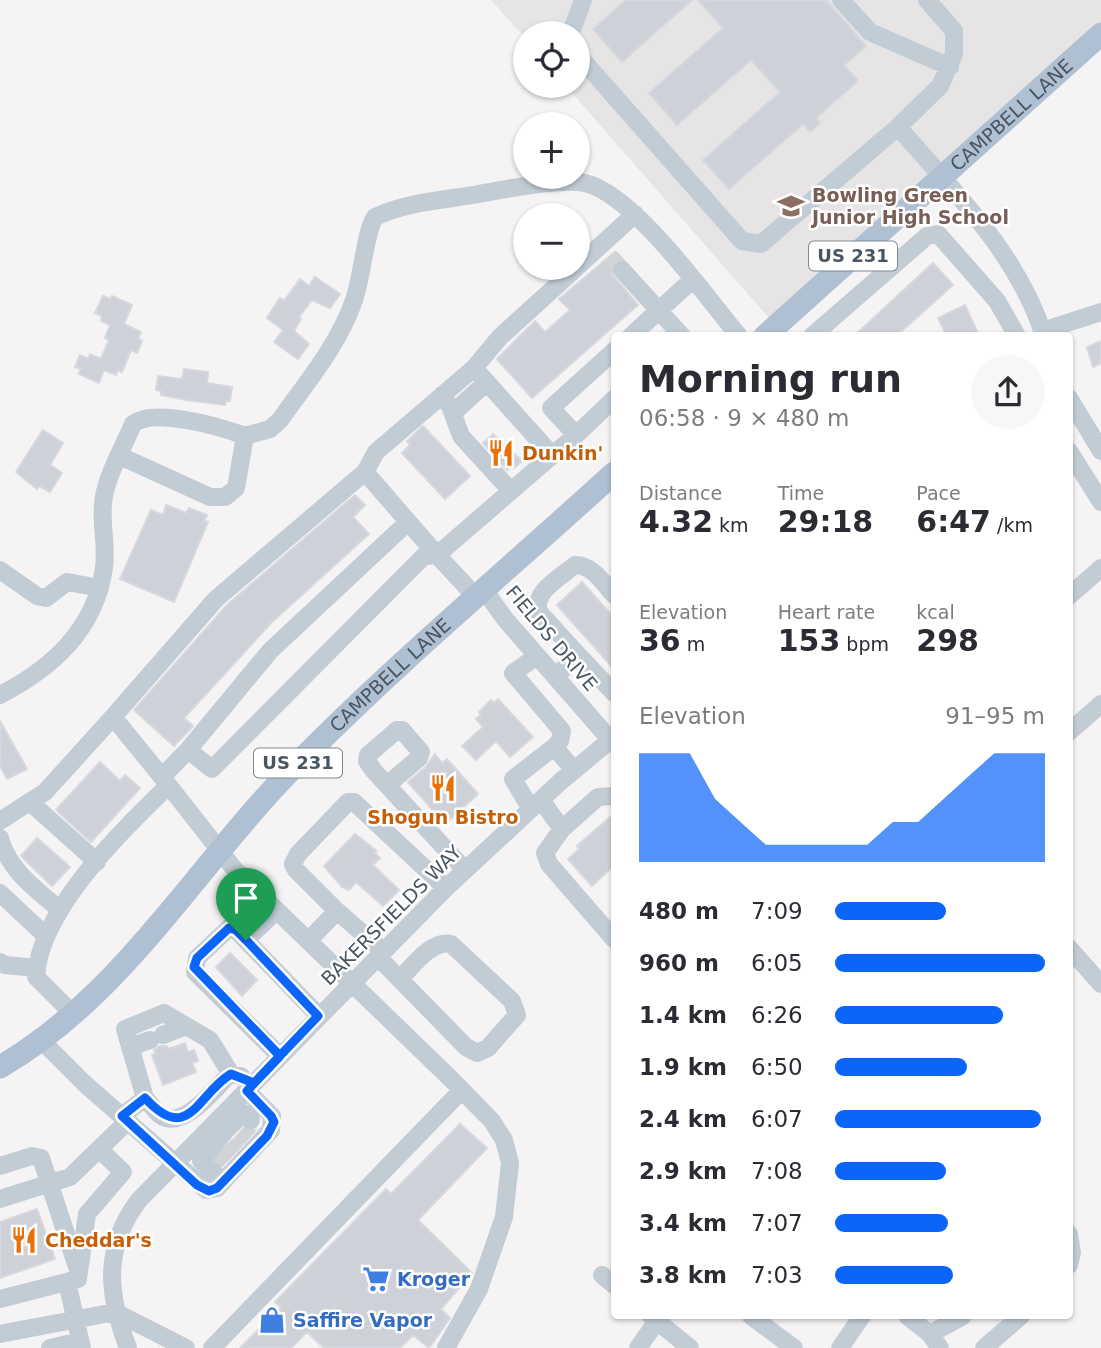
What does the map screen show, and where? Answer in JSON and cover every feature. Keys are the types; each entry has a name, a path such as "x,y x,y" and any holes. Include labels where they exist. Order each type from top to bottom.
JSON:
{"main road":[{"name":"CAMPBELL LANE","path":"769,332 1101,34"},
{"name":"CAMPBELL LANE","path":"0,1067 74,1015 111,980 220,850 295,766 611,476"}],"street":[{"path":"575,21 583,0"},
{"path":"841,0 870,32 950,66"},
{"path":"590,69 742,241 761,244 898,127 940,86 954,54 954,31 927,0"},
{"path":"898,127 942,177 1008,261 1043,332"},
{"path":"0,695 54,663 79,630 100,588 105,556 103,502 133,424 150,415 225,428 245,436 270,429 280,420 341,332 358,289 368,248 369,226 375,217 409,207 504,189 574,182 601,189 635,214 737,332"},
{"path":"590,263 611,257 635,214"},
{"path":"818,332 927,236 938,234 997,301 1015,332"},
{"path":"611,257 679,332"},
{"path":"0,821 45,792 216,599 365,472 376,453 474,368 500,337 563,280"},
{"path":"635,332 692,281"},
{"path":"1046,332 1101,312"},
{"path":"576,435 551,408 611,354"},
{"path":"474,368 552,455"},
{"path":"453,413 486,382"},
{"path":"442,395 453,413 461,436 510,491"},
{"path":"188,750 212,769 424,556 436,555 611,402"},
{"path":"1073,405 1101,451"},
{"path":"120,456 210,496 225,497 236,488 245,436"},
{"path":"1073,457 1101,502"},
{"name":"FIELDS DRIVE","path":"365,472 436,555 481,595 611,738"},
{"path":"74,1015 36,977 37,956 60,910 270,651 408,522"},
{"path":"611,592 593,571 582,565 575,565 539,595 536,604 539,612 611,690"},
{"path":"1073,592 1101,568"},
{"path":"0,570 37,596 46,598 67,582 100,588"},
{"path":"537,656 513,673 562,731 561,741 513,779 562,829"},
{"path":"555,676 579,656"},
{"path":"1073,728 1101,704"},
{"path":"113,717 235,870 462,1090 499,1130 508,1151 510,1176 503,1217 485,1275 462,1324 446,1348"},
{"name":"BAKERSFIELDS WAY","path":"128,1348 115,1312 112,1278 121,1231 139,1200 175,1164 235,1144 250,1087 446,888 574,770 611,742"},
{"path":"554,747 574,770"},
{"path":"387,785 465,870"},
{"path":"611,796 598,797 562,829 560,836 548,847 546,858 611,935"},
{"path":"400,979 438,944 451,944 512,1001 517,1015 488,1048 477,1054 467,1047 400,979 381,954 296,870 293,864 298,854 348,802 354,802 446,888"},
{"path":"30,803 97,862"},
{"path":"0,838 8,861 16,872 60,910"},
{"path":"0,893 46,936"},
{"path":"246,940 276,911"},
{"path":"308,940 337,911"},
{"path":"280,1056 195,972 197,958 229,928 236,930 318,1016"},
{"path":"1073,952 1101,984"},
{"path":"3,968 37,968"},
{"path":"41,1040 206,1190 213,1190 235,1144 274,1122 250,1087 231,1074 210,1040 164,1013 125,1028 145,1098 161,1116 168,1119 197,1109 231,1074"},
{"path":"130,1047 186,1026"},
{"path":"212,1348 462,1090"},
{"path":"0,1199 70,1177 145,1098"},
{"path":"73,1277 87,1214 123,1171 99,1149"},
{"path":"0,1166 32,1156 41,1158 50,1184 73,1277 74,1320 81,1344 50,1348"},
{"path":"0,1299 73,1277"},
{"path":"0,1334 20,1340 74,1320 115,1312 186,1348"},
{"path":"638,1348 654,1319 690,1348"},
{"path":"755,1319 794,1348"},
{"path":"840,1348 860,1319"},
{"path":"910,1319 935,1341 960,1319"},
{"path":"984,1348 1018,1319"},
{"path":"136,1348 159,1335"}],"shaded area":[{"name":"Bowling Green Junior High School","path":"491,0 1101,0 1101,34 776,326 576,98 590,98 590,21 513,21 513,25"}],"building":[{"path":"626,0 692,0 622,62 593,29"},
{"path":"698,0 826,0 866,46 844,65 858,81 816,118 820,123 810,132 803,124 729,189 703,160 780,92 751,60 677,125 649,93 723,28"},
{"path":"615,252 622,259 614,262 611,273 638,305 532,398 497,359 535,321 545,332 570,310 559,299 582,280 590,280 590,273"},
{"path":"933,263 953,285 900,332 858,332"},
{"path":"315,277 340,294 330,308 312,300 299,317 301,319 294,331 309,344 298,359 274,342 283,330 267,318 280,298 284,301 300,279 309,286"},
{"path":"103,296 110,299 112,296 132,305 124,324 141,332 138,339 142,341 137,353 131,350 122,372 118,370 116,375 104,370 99,383 79,374 81,369 75,367 80,355 88,359 90,354 101,359 109,340 105,338 110,325 101,321 102,316 95,313"},
{"path":"965,305 977,332 945,332 938,318"},
{"path":"1101,341 1101,363 1093,367 1087,347"},
{"path":"184,369 208,372 207,383 232,387 230,401 226,401 225,405 186,400 161,395 161,391 156,390 158,376 182,379"},
{"path":"423,426 470,476 445,499 402,453 410,445 407,441"},
{"path":"43,430 63,443 50,465 62,473 50,492 39,486 37,489 16,472"},
{"name":"Dunkin'","path":"493,434 522,461 514,468 512,465 507,470 483,443"},
{"path":"355,495 365,505 353,517 369,534 272,622 184,718 193,726 174,746 134,710 227,605"},
{"path":"166,505 186,513 189,508 207,515 204,521 208,522 174,602 120,579 151,510 163,515"},
{"path":"582,582 611,615 611,666 557,605"},
{"path":"498,699 533,737 510,757 496,741 476,760 462,746 483,727 476,719 481,715 479,712 491,700 494,703"},
{"path":"0,721 27,769 7,779 0,766"},
{"name":"Shogun Bistro","path":"435,754 442,763 447,759 478,794 445,824 408,782 426,767"},
{"path":"100,762 120,781 125,775 140,788 91,842 56,810"},
{"path":"610,817 611,868 592,886 568,859 579,849 577,846"},
{"path":"355,834 377,851 375,853 380,858 373,865 399,890 383,906 356,882 349,890 342,887 324,866"},
{"path":"37,838 70,867 52,886 21,856"},
{"path":"230,953 257,980 242,996 216,967"},
{"path":"185,1043 188,1052 194,1050 198,1061 192,1063 196,1072 163,1085 152,1055 156,1054 154,1050 160,1046 167,1046 168,1049"},
{"path":"460,1124 487,1148 418,1220 472,1273 441,1309 450,1318 429,1348 413,1335 400,1348 324,1348 307,1332 291,1348 240,1348 281,1307 275,1302 386,1189 391,1194"},
{"path":"244,1129 255,1130 222,1166 216,1160"},
{"name":"Cheddar's","path":"37,1209 55,1259 0,1278 0,1222"}],"tunnel":[{"path":"610,257 622,270"},
{"path":"241,1130 250,1138"},
{"path":"227,1144 236,1153"},
{"path":"217,1154 226,1163"}],"place":[{"name":"Bowling Green Junior High School","path":"791,206"},
{"name":"Dunkin'","path":"501,453"},
{"name":"Shogun Bistro","path":"443,788"},
{"name":"Cheddar's","path":"24,1240"},
{"name":"Kroger","path":"376,1279"},
{"name":"Saffire Vapor","path":"272,1320"}],"route":[{"path":"246,940 236,930 229,928 197,958 194,967 195,972 280,1056 247,1091 274,1122 267,1136 217,1188 209,1191 197,1185 122,1116 145,1098 161,1116 168,1119 182,1116 197,1109 231,1074 254,1083 318,1016 246,940"}]}
